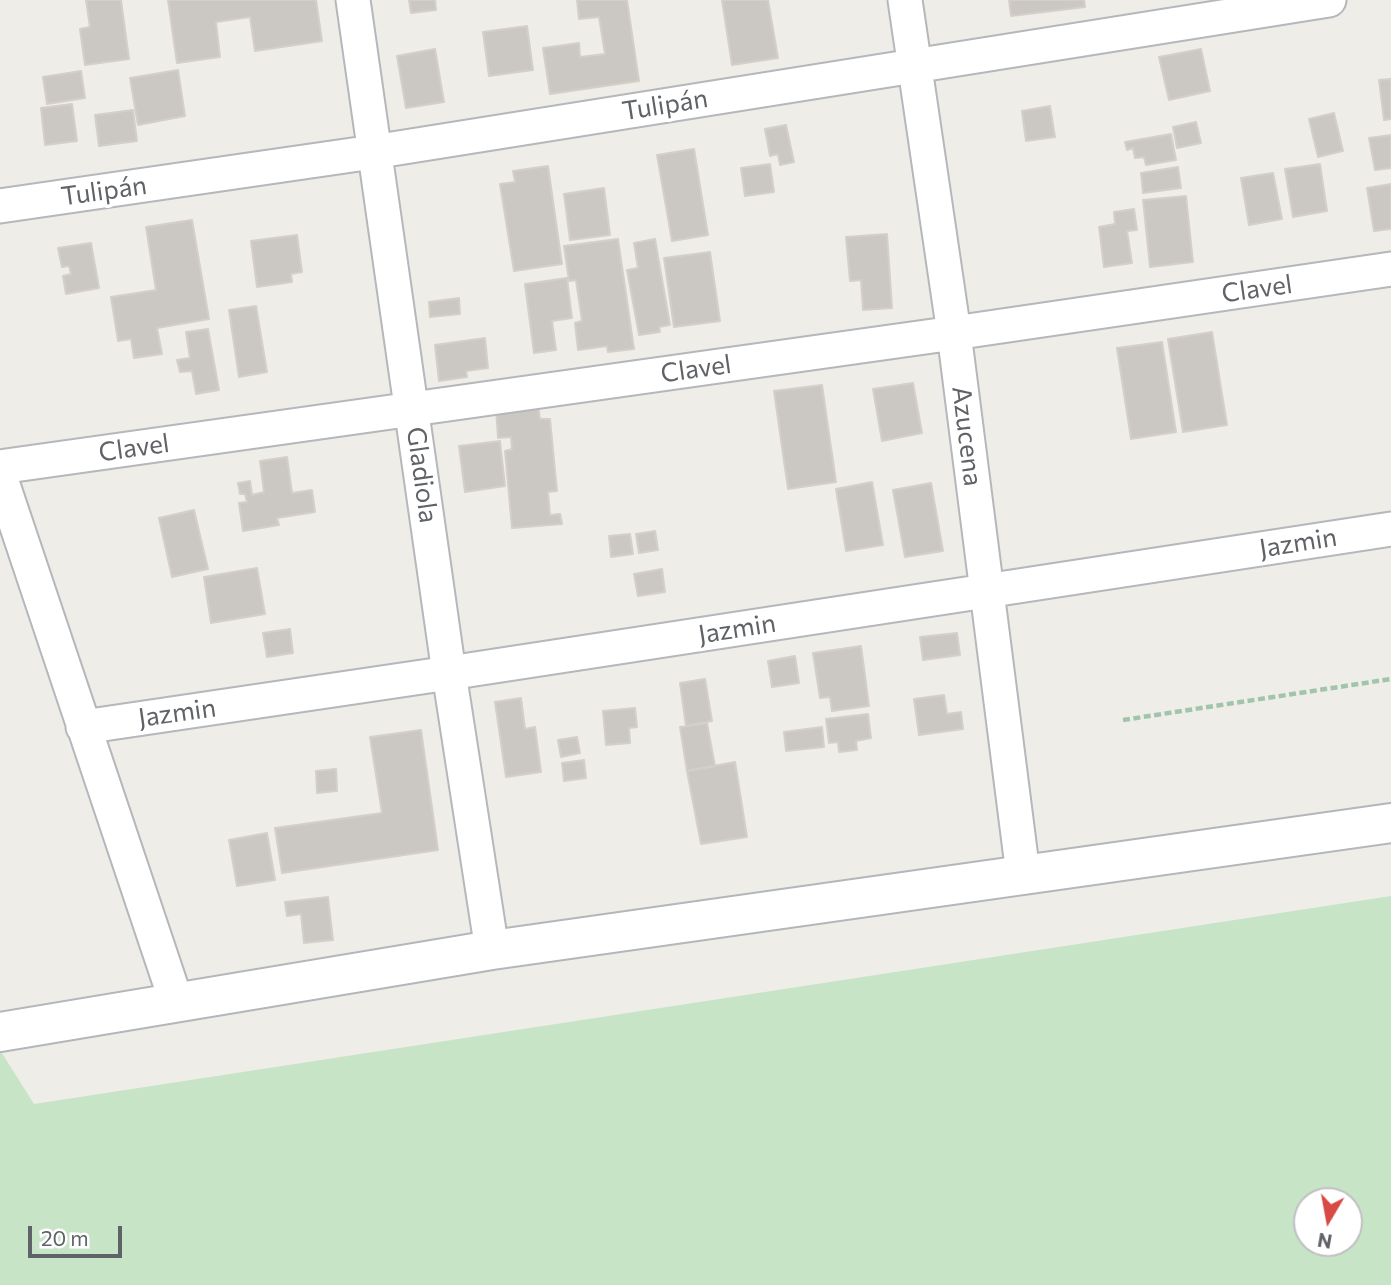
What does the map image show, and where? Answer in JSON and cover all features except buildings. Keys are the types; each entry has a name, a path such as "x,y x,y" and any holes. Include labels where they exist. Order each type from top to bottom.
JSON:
{"street":[{"name":"Gladiola","path":"353,0 449,673 492,950"},
{"name":"Azucena","path":"905,0 954,333 1023,874"},
{"name":"Tulipán","path":"0,206 373,152 1329,0"},
{"name":"Clavel","path":"0,467 1391,269"},
{"path":"0,476 177,1004"},
{"name":"Jazmin","path":"83,727 1391,529"},
{"path":"0,1032 492,950 1391,822"}],"path":[{"path":"1123,720 1391,679"}],"green space":[{"path":"1391,896 1391,1285 0,1285 0,1050 34,1104"}]}
